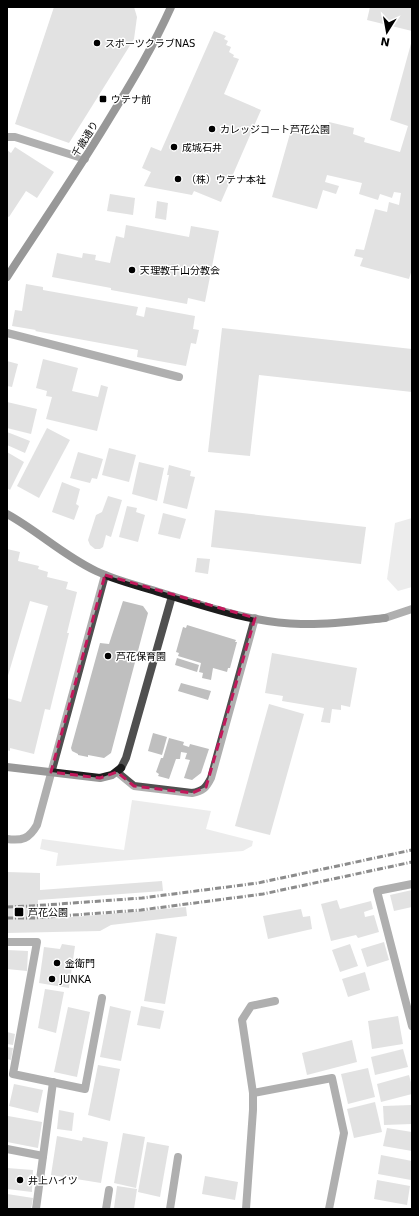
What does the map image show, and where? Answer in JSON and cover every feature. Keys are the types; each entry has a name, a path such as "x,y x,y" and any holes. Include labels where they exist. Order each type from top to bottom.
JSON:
{"street":[{"name":"千歳通り","path":"7,277 85,159 148,55 171,7"},
{"path":"7,137 15,137 85,159"},
{"path":"7,333 179,377"},
{"path":"7,514 29,527 66,554 105,575 172,596 255,618 299,624 320,624 385,618 412,609"},
{"path":"7,839 15,840 25,838 32,833 37,825 105,575"},
{"path":"7,767 100,778 112,775 119,770 126,758 172,596"},
{"path":"119,770 134,786 192,793 200,792 206,787 211,778 255,618"},
{"path":"412,884 377,890 412,1026"},
{"path":"7,942 37,942 13,1074 85,1089 102,998"},
{"path":"246,1209 253,1093 242,1020 251,1006 275,1001"},
{"path":"253,1093 332,1078 344,1133 329,1209"},
{"path":"36,1209 53,1082"},
{"path":"7,1149 43,1156"},
{"path":"170,1209 178,1157"},
{"path":"106,1209 109,1190"}],"highlighted area":[{"path":"105,575 255,618 206,787 192,793 134,786 117,772 100,778 51,772"}],"shaded area":[{"path":"412,518 412,587 398,591 387,579 395,523"},
{"path":"132,800 211,811 206,829 253,841 252,846 243,851 56,866 58,853 40,849 42,839 124,850"}],"building":[{"path":"54,7 134,7 137,17 134,39 69,143 15,124"},
{"path":"370,7 412,7 412,31 367,20"},
{"name":"カレッジコート芦花公園","path":"214,31 226,36 224,39 228,41 226,45 231,47 229,52 234,55 233,57 239,59 224,94 261,110 221,202 194,191 192,195 144,186 151,172 142,168 151,147 161,151"},
{"path":"412,40 412,269 409,279 360,266 363,258 354,256 356,249 364,250 375,209 387,212 389,202 399,205 401,193 394,192 392,198 380,194 378,200 359,194 362,183 327,175 325,182 339,186 336,194 323,190 317,209 272,197 293,123 327,132 329,122 354,128 353,134 365,138 364,142 400,152 408,126 390,120"},
{"path":"15,147 54,172 37,198 26,191 9,217 7,216 7,150 11,153"},
{"path":"110,194 135,198 133,215 107,211"},
{"path":"157,201 168,203 166,220 155,218"},
{"name":"天理教千山分教会","path":"126,225 189,237 191,226 219,231 205,302 188,298 187,304 52,277 57,253 82,258 83,253 96,255 95,260 110,263 116,236 124,238"},
{"path":"26,284 43,287 43,290 138,307 136,315 144,317 146,307 195,316 193,329 199,330 196,344 191,343 186,366 137,357 138,350 12,326 15,310 22,311"},
{"path":"222,328 412,349 412,392 259,375 250,456 208,452"},
{"path":"43,359 78,368 72,391 98,397 101,385 108,387 97,431 46,419 52,397 46,396 47,391 36,388"},
{"path":"7,361 18,364 12,387 7,386"},
{"path":"7,402 37,409 31,434 7,428"},
{"path":"47,428 70,440 39,498 17,486"},
{"path":"7,432 30,441 25,453 7,445"},
{"path":"109,448 136,455 129,482 102,475"},
{"path":"7,452 24,462 10,490 7,488"},
{"path":"78,452 103,459 97,479 92,478 90,483 70,478"},
{"path":"139,462 164,468 157,501 132,494"},
{"path":"169,465 191,471 190,476 195,477 187,509 163,503 169,475 167,475"},
{"path":"62,482 80,489 76,504 79,506 74,520 52,512"},
{"path":"108,496 122,500 111,537 106,535 103,547 100,549 95,549 90,545 88,540 96,515 102,512"},
{"path":"127,506 137,508 136,512 145,515 138,542 119,537"},
{"path":"215,510 366,527 361,564 211,547"},
{"path":"163,513 186,519 180,539 158,534"},
{"path":"7,549 20,552 18,561 39,566 38,569 48,572 47,577 68,582 66,589 77,592 67,633 69,633 50,710 45,709 34,754 10,748 10,751 7,750 7,698 21,702 48,606 30,601 7,679"},
{"path":"197,558 210,559 208,574 195,572"},
{"path":"123,601 143,606 148,613 111,753 104,758 78,755 72,751 71,748 100,643 109,644"},
{"path":"187,625 236,640 235,642 237,642 230,668 228,668 227,672 213,668 211,680 202,678 203,673 199,672 201,663 178,656 179,653 176,652 183,627 186,628"},
{"path":"272,653 357,668 350,707 341,705 341,710 332,709 330,723 321,722 324,708 282,701 283,696 265,693"},
{"path":"177,658 199,665 197,672 175,665"},
{"path":"181,683 211,691 208,700 178,691"},
{"path":"269,704 304,714 270,835 235,826"},
{"path":"153,733 167,737 162,755 148,751"},
{"path":"169,738 184,742 183,745 189,747 190,744 209,749 201,773 192,780 184,778 190,760 185,759 187,753 181,752 180,759 176,759 169,779 158,776 159,774 156,772 161,758 163,758"},
{"path":"7,872 40,873 40,890 162,881 163,891 38,900 37,918 74,917 186,907 187,916 111,925 100,931 7,933"},
{"path":"412,890 412,907 394,911 390,895"},
{"path":"337,900 340,909 371,901 373,909 364,912 365,917 374,915 379,932 358,938 356,935 331,941 321,904"},
{"path":"301,909 303,917 310,916 312,929 268,939 263,916"},
{"path":"156,933 177,937 165,1004 144,1001"},
{"path":"384,942 389,960 367,967 361,949"},
{"path":"62,944 75,946 69,988 39,983 44,947 60,949"},
{"path":"350,944 358,966 340,972 332,950"},
{"path":"7,950 28,951 27,971 7,969"},
{"path":"365,972 370,990 348,997 342,979"},
{"path":"45,989 64,992 56,1033 38,1028"},
{"path":"110,1006 131,1011 121,1061 100,1057"},
{"path":"141,1006 164,1011 160,1029 137,1025"},
{"path":"68,1007 90,1012 77,1077 54,1072"},
{"path":"398,1016 403,1044 372,1049 368,1021"},
{"path":"7,1032 15,1034 13,1045 7,1044"},
{"path":"352,1040 357,1062 307,1075 302,1053"},
{"path":"7,1047 13,1048 11,1060 7,1059"},
{"path":"403,1049 408,1067 375,1075 371,1057"},
{"path":"98,1065 120,1069 110,1121 88,1115"},
{"path":"368,1068 375,1097 348,1104 341,1074"},
{"path":"409,1075 412,1086 412,1094 381,1102 377,1084"},
{"path":"14,1084 43,1090 38,1113 9,1106"},
{"path":"375,1102 382,1132 354,1138 347,1109"},
{"path":"412,1105 412,1124 384,1125 383,1106"},
{"path":"59,1110 74,1113 72,1131 57,1129"},
{"path":"8,1116 42,1122 38,1148 7,1142"},
{"path":"387,1128 412,1132 412,1151 383,1146"},
{"path":"123,1133 145,1137 136,1188 114,1183"},
{"path":"57,1136 82,1141 83,1137 108,1142 101,1183 51,1175"},
{"path":"147,1142 169,1146 160,1197 138,1192"},
{"path":"381,1155 412,1161 411,1180 378,1174"},
{"name":"井上ハイツ","path":"7,1168 33,1170 32,1192 7,1189"},
{"path":"205,1176 238,1182 235,1200 202,1194"},
{"path":"377,1180 410,1186 407,1205 374,1199"},
{"path":"117,1186 137,1189 134,1209 114,1208"},
{"path":"7,1194 33,1198 31,1209 7,1209"}],"railway":[{"path":"7,907 142,898 258,883 412,850"},
{"path":"7,918 34,918 141,910 263,894 412,862"}],"place":[{"name":"スポーツクラブNAS","path":"97,43"},
{"name":"ウテナ前","path":"103,99"},
{"name":"カレッジコート芦花公園","path":"212,129"},
{"name":"成城石井","path":"174,147"},
{"name":"（株）ウテナ本社","path":"178,179"},
{"name":"天理教千山分教会","path":"132,270"},
{"name":"芦花保育園","path":"108,656"},
{"name":"芦花公園","path":"19,912"},
{"name":"金衛門","path":"57,963"},
{"name":"JUNKA","path":"52,979"},
{"name":"井上ハイツ","path":"20,1180"}]}
